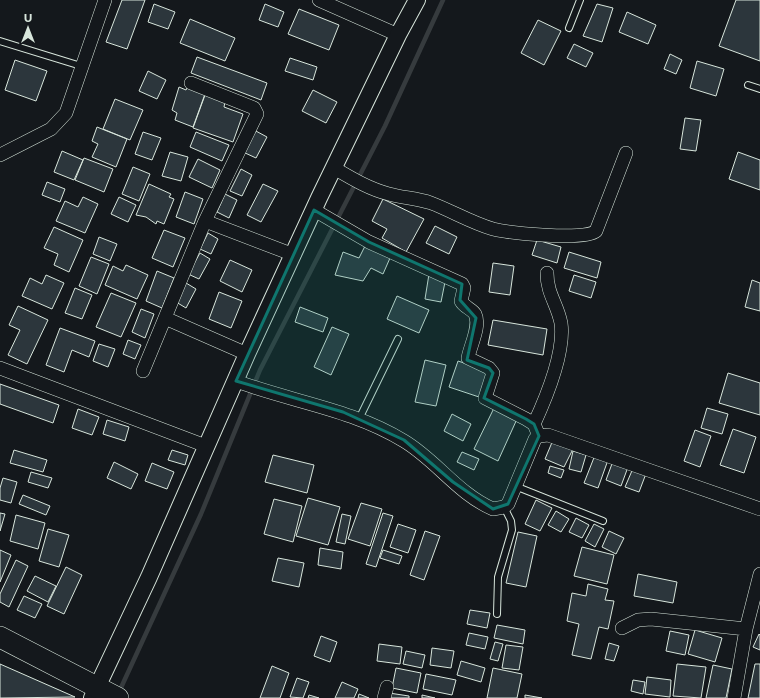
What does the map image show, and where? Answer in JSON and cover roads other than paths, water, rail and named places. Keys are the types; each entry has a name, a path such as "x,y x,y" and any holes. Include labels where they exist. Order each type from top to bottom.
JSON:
{"main road":[{"path":"0,636 103,693"}],"street":[{"path":"0,155 51,129 59,123 66,113 105,0"},
{"path":"319,0 398,35"},
{"path":"103,693 149,577 206,446 241,383 247,354 334,168 398,35 417,0"},
{"path":"143,371 205,220 257,116 257,112 254,108 191,83"},
{"path":"334,168 369,187 390,194 414,198 430,203 492,229 523,234 586,236 596,232 626,153"},
{"path":"314,210 336,221 369,242 462,284 464,288 461,302 463,306 473,312 476,318 476,326 468,358 489,368 493,373 485,398 536,430 548,435 760,509"},
{"path":"205,220 294,255"},
{"path":"241,383 322,406 359,419 404,440 426,457 453,482 486,506 493,509 504,507 515,486 535,439 536,430 555,371 561,324 556,307 549,293 547,273"},
{"path":"165,318 247,354"},
{"path":"0,368 206,446"},
{"path":"734,698 746,629 760,574"},
{"path":"622,628 638,620 651,619 746,629"}],"lane":[{"path":"569,28 580,0"},
{"path":"0,41 81,66"},
{"path":"748,85 760,89"},
{"path":"359,419 398,339"},
{"path":"515,486 603,521"},
{"path":"497,614 498,577 512,530 511,521 504,507"}],"waterway":[{"path":"119,692 201,514 260,370 385,126 443,0"}]}
